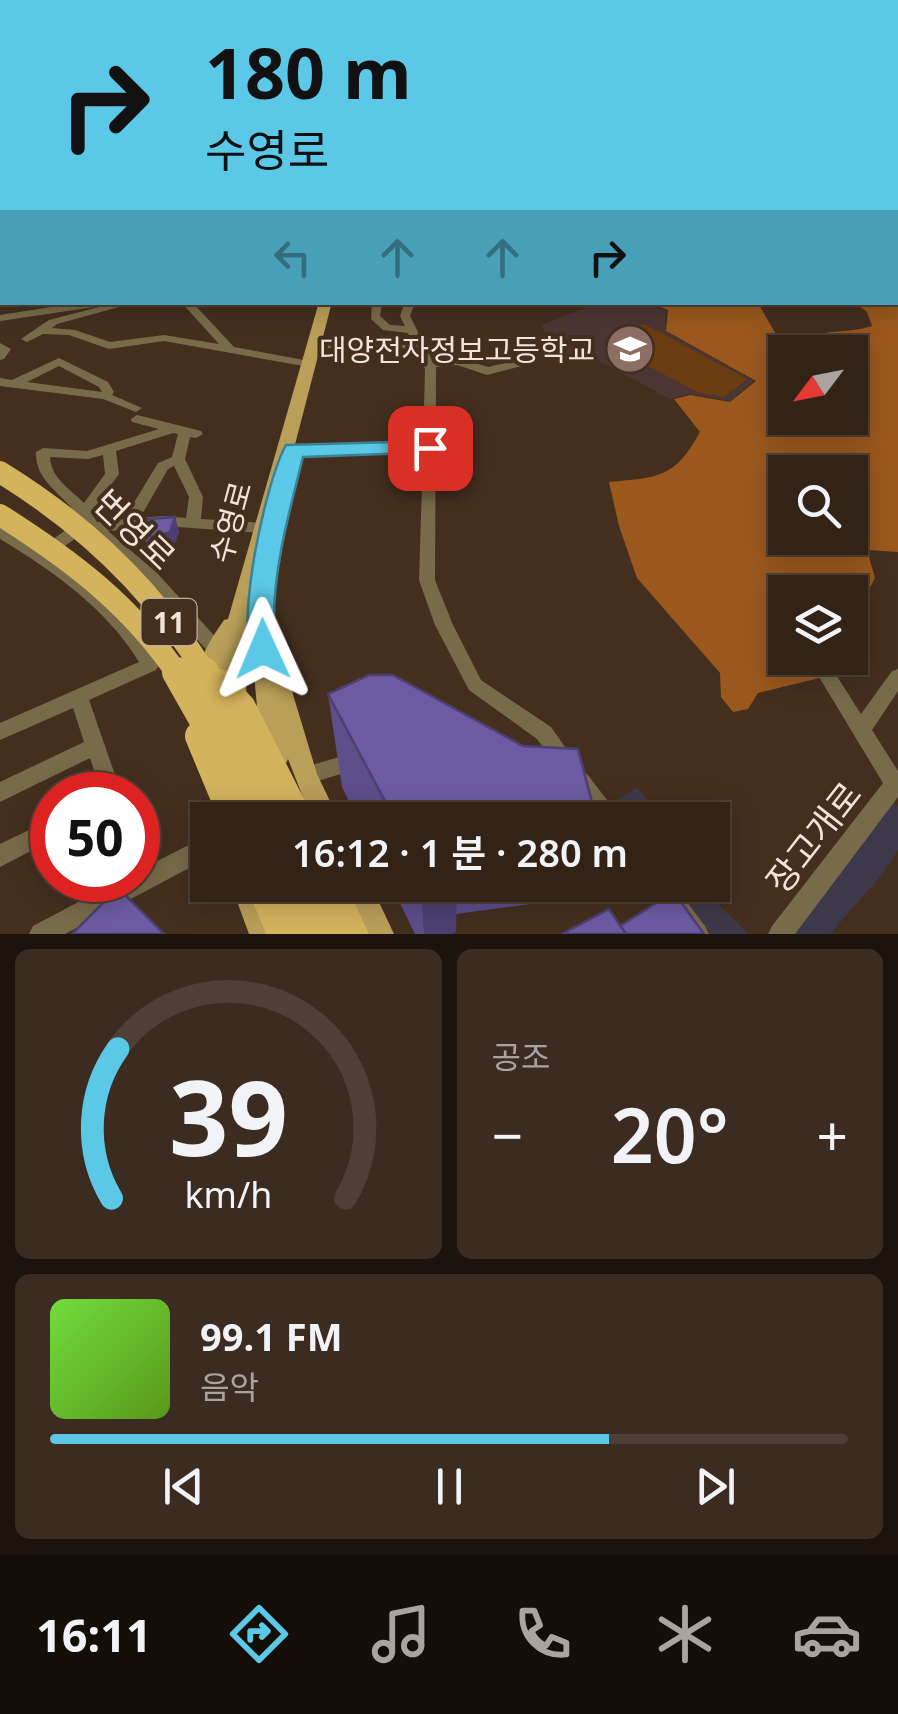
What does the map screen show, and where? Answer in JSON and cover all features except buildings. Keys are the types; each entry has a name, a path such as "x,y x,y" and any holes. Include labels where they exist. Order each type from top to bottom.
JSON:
{"highway":[{"name":"번영로","path":"0,472 51,504 152,600 213,649 275,802"},
{"name":"번영로","path":"0,515 72,562 119,601 219,746 245,802"},
{"path":"213,649 289,802"},
{"path":"155,656 226,802"},
{"path":"269,902 283,934"},
{"path":"290,902 300,934"},
{"path":"317,902 333,934"},
{"path":"336,902 352,934"}],"main road":[{"name":"수영로","path":"318,802 250,611 328,305"},
{"name":"수영로","path":"280,802 266,678 250,611 264,528 328,305"},
{"path":"213,802 200,766 213,649 250,611"},
{"path":"213,649 259,657 266,678"},
{"path":"213,649 234,696 259,802"},
{"path":"252,902 264,934"},
{"path":"292,902 308,934"},
{"path":"315,902 325,934"},
{"path":"364,902 379,934"}],"street":[{"path":"0,318 87,305"},
{"path":"27,339 54,322 120,305"},
{"path":"189,305 230,351"},
{"path":"377,305 375,317 387,328 414,338"},
{"path":"409,305 405,316 428,364 427,580 475,685 544,733 596,802"},
{"path":"39,330 71,332 109,346 164,338 309,364"},
{"path":"321,345 414,338"},
{"path":"0,346 6,349 0,357"},
{"path":"6,383 59,360 108,388 105,396"},
{"path":"428,364 458,360 487,371 534,360"},
{"path":"6,383 105,396 136,414 184,432"},
{"path":"184,432 178,460 196,497 194,522"},
{"path":"184,432 88,455 43,452 42,466 89,520 151,577 213,649"},
{"path":"294,450 430,448"},
{"path":"38,557 89,520 112,474 109,449"},
{"path":"130,522 162,466 178,460"},
{"path":"89,520 264,528"},
{"path":"0,532 104,607 141,648 155,656"},
{"path":"0,732 79,697 155,656"},
{"path":"827,675 897,785"},
{"path":"861,730 898,676"},
{"path":"79,697 104,772"},
{"path":"0,792 95,746"},
{"path":"306,776 380,754"},
{"name":"장고개로","path":"780,934 897,785"},
{"path":"0,856 30,840"},
{"path":"160,868 190,854"},
{"path":"41,934 96,902"},
{"path":"667,902 697,934"}],"shaded area":[{"name":"대양전자정보고등학교","path":"585,305 650,305 666,311 665,331 754,381 730,401 688,394 670,399 590,356 573,356 550,343 541,325"},
{"path":"655,305 759,305 776,335 768,335 768,435 868,435 868,335 814,335 872,326 867,312 858,305 898,305 898,552 868,550 868,455 768,455 768,555 868,554 875,578 868,591 868,575 768,575 768,675 828,675 758,693 748,709 733,712 721,697 720,673 637,578 609,482 664,473 682,459 700,432 674,399 690,395 730,402 756,381 666,331 668,310"},
{"path":"640,325 747,379 724,397 699,393 624,353 621,348 625,345 610,336"},
{"path":"637,788 648,802 613,802"},
{"path":"893,802 898,807 898,850 883,873 830,934 788,934"},
{"path":"687,902 716,902 748,934 711,934"}],"place":[{"name":"대양전자정보고등학교","path":"630,349"}],"route":[{"path":"263,649 260,620 269,547 294,450 430,448"}]}
